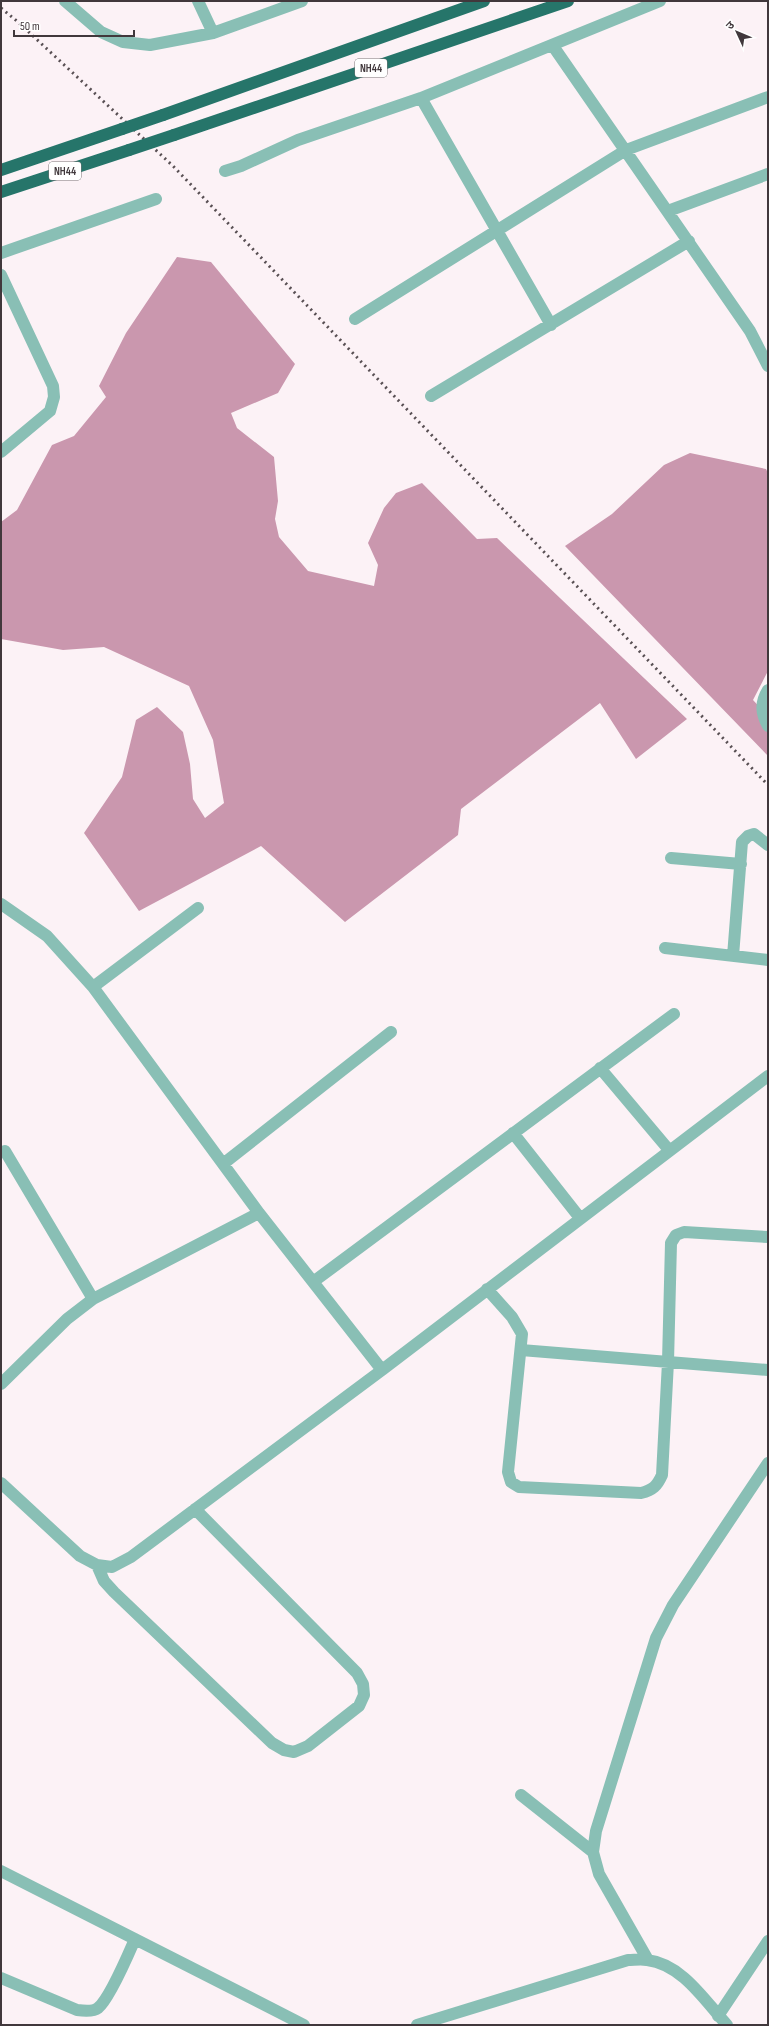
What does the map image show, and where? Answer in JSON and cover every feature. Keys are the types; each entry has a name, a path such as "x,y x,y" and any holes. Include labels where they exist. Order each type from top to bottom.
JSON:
{"highway":[{"name":"NH44","path":"1,170 163,115 484,1"},
{"name":"NH44","path":"1,192 174,135 568,1"}],"street":[{"path":"65,1 101,32 123,42 150,45 213,33 302,1"},
{"path":"198,1 213,33"},
{"path":"225,171 241,166 298,140 421,98 553,46 660,1"},
{"path":"553,46 750,331 768,366"},
{"path":"355,319 626,150 768,97"},
{"path":"421,98 551,325"},
{"path":"668,211 768,174"},
{"path":"1,253 156,200"},
{"path":"431,396 689,241"},
{"path":"1,276 53,386 54,397 50,411 1,452"},
{"path":"768,690 762,704 762,715 768,726"},
{"path":"733,956 742,842 748,836 754,834 768,845"},
{"path":"671,858 741,864"},
{"path":"1,904 47,936 93,987 259,1213 382,1370"},
{"path":"93,987 198,908"},
{"path":"665,948 768,960"},
{"path":"313,1282 674,1014"},
{"path":"223,1164 391,1032"},
{"path":"600,1068 668,1150"},
{"path":"1,1483 80,1556 97,1565 112,1567 131,1556 382,1370 668,1150 768,1076"},
{"path":"513,1133 580,1218"},
{"path":"5,1151 93,1299"},
{"path":"1,1384 67,1318 93,1299 259,1213"},
{"path":"488,1289 519,1326 522,1334 508,1472 511,1482 519,1487 641,1493 651,1490 658,1484 662,1475 668,1362 671,1242 676,1235 684,1232 768,1237"},
{"path":"521,1350 768,1370"},
{"path":"648,1960 599,1874 593,1852 596,1831 656,1638 673,1605 768,1463"},
{"path":"97,1565 104,1581 114,1592 272,1743 284,1750 294,1752 308,1746 359,1706 364,1695 363,1684 357,1673 195,1509"},
{"path":"521,1795 593,1852"},
{"path":"1,1871 304,2025"},
{"path":"1,1978 77,2010 87,2011 98,2008 106,1998 136,1939"},
{"path":"718,2016 768,1942"},
{"path":"417,2025 628,1960 648,1960 667,1966 683,1976 727,2025"}],"shaded area":[{"path":"177,257 211,262 295,364 278,393 231,413 237,428 274,457 278,501 275,519 279,537 308,571 374,586 378,565 368,543 384,508 396,493 422,483 477,539 497,538 687,719 636,759 600,703 461,809 458,835 345,922 261,846 139,911 84,833 122,777 136,720 157,707 183,732 190,764 193,799 205,818 224,803 213,740 189,686 104,647 63,650 1,639 1,522 17,510 52,445 74,436 106,397 99,386 126,333"},
{"path":"690,453 766,469 768,473 768,671 753,700 768,716 768,756 565,546 612,514 664,465"}],"railway":[{"path":"1,8 173,166 768,785"}]}
